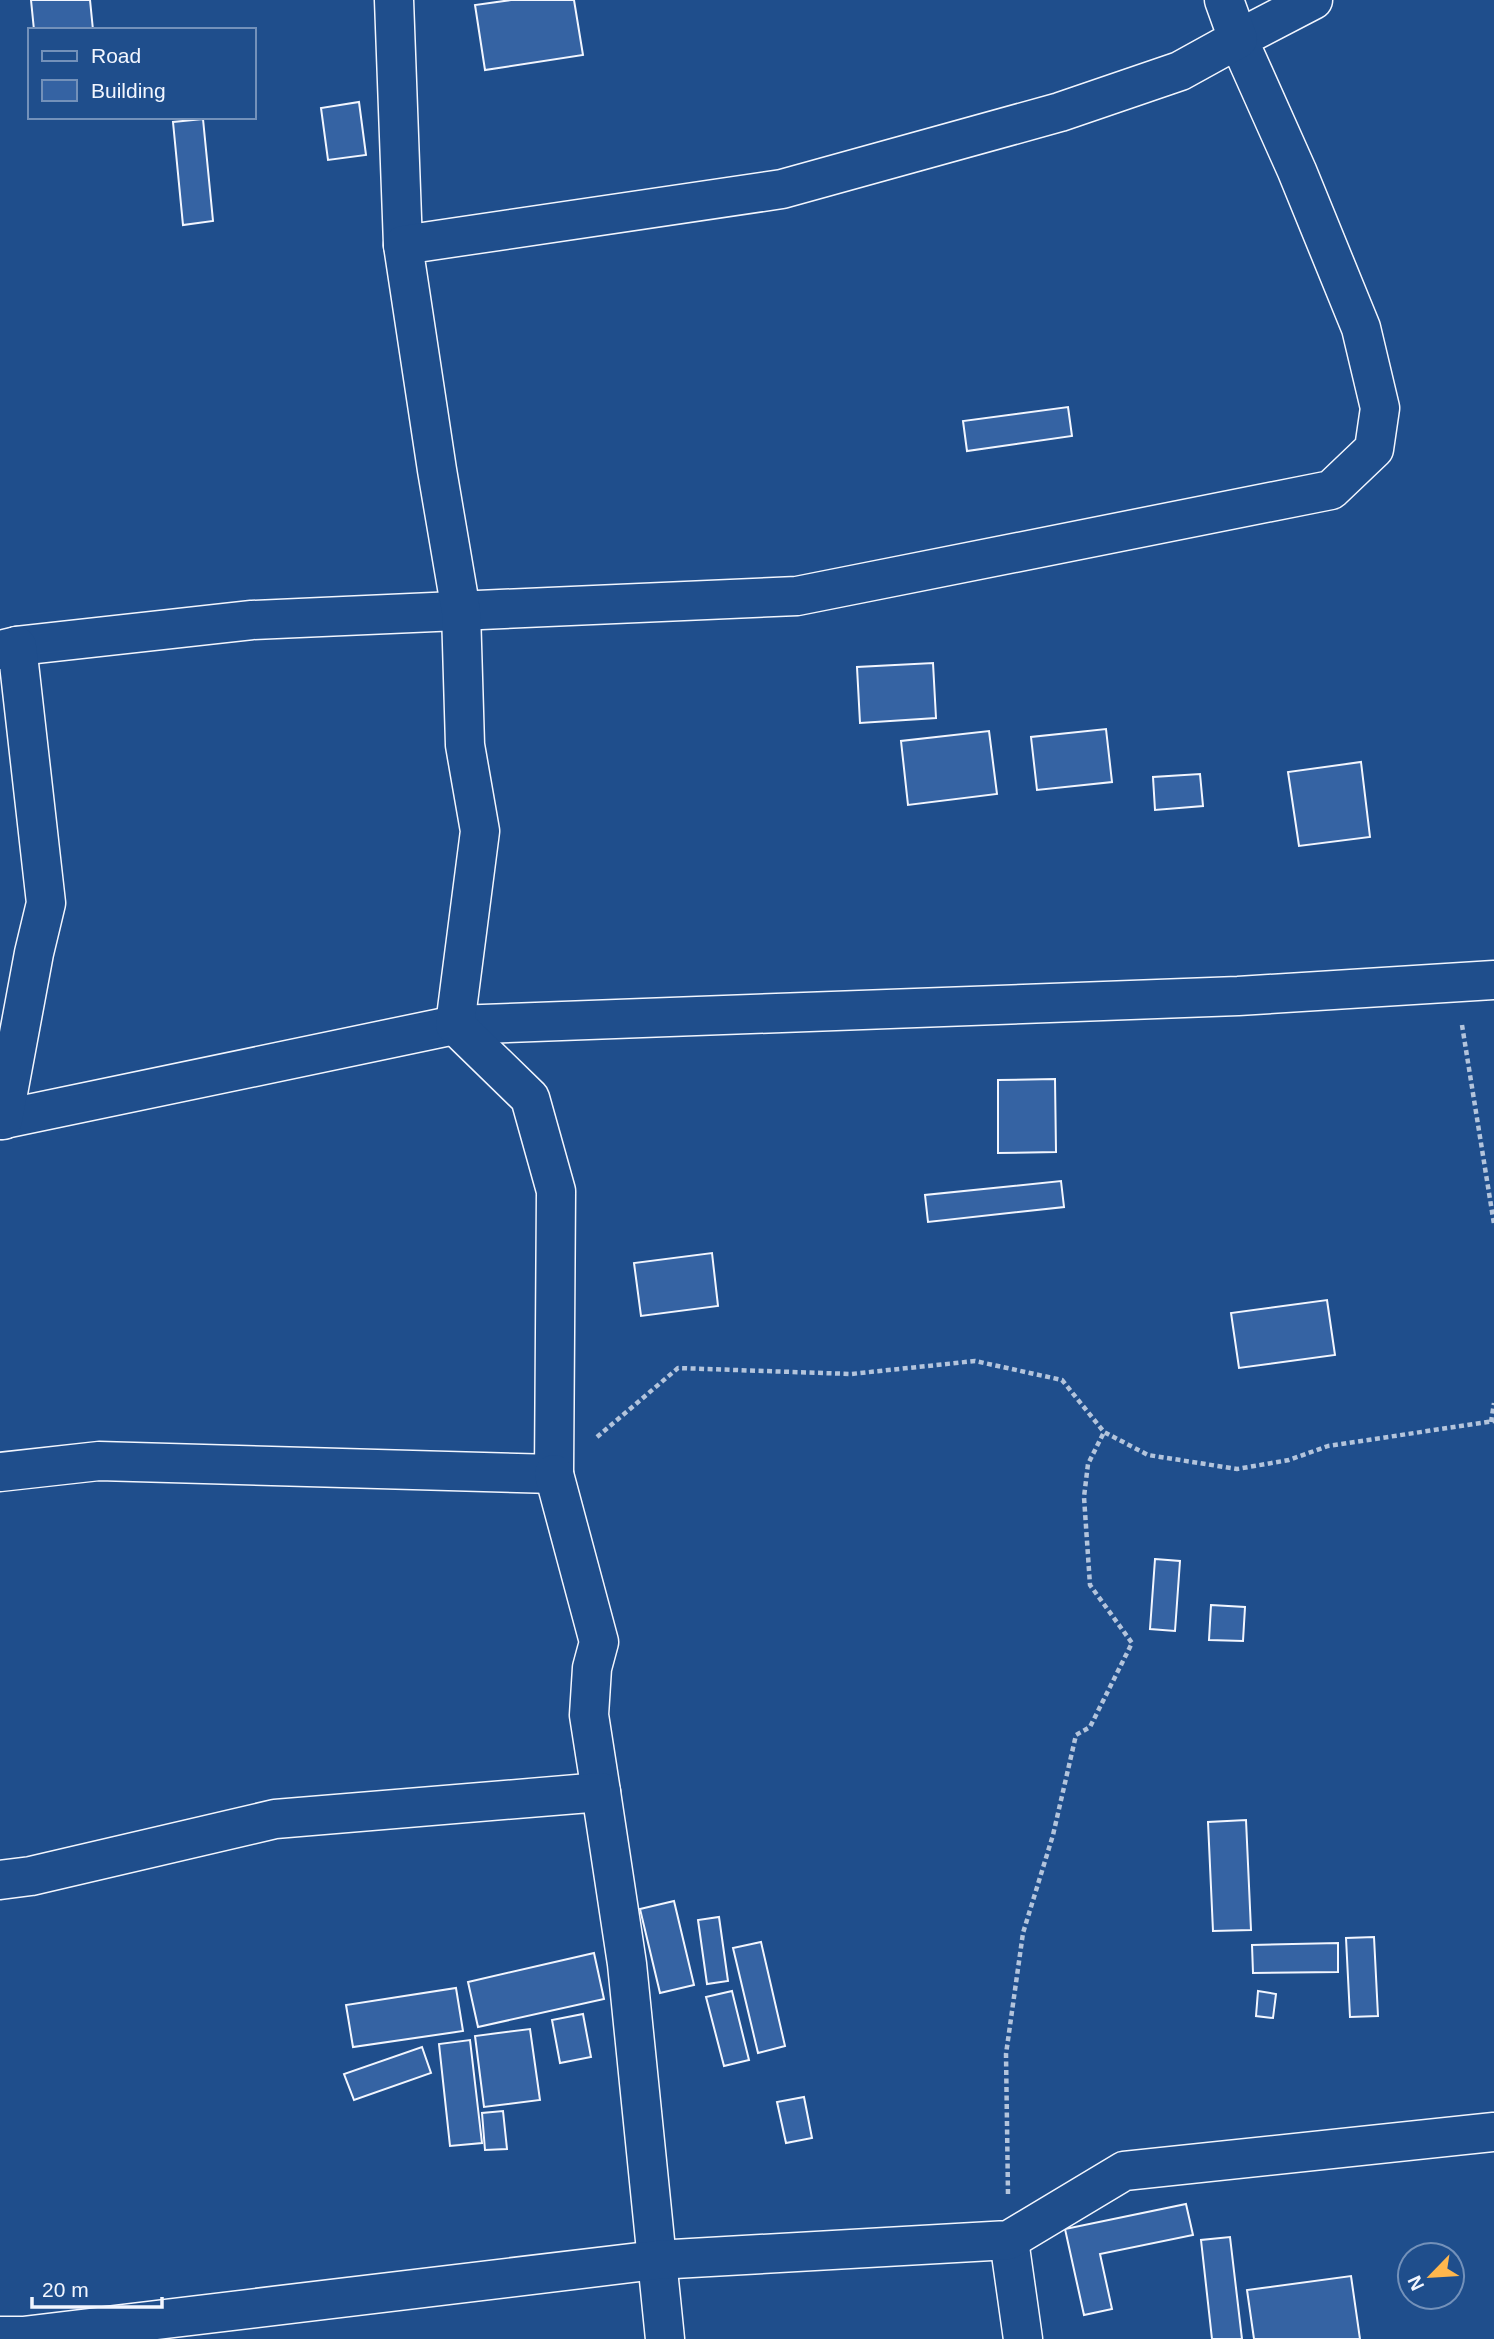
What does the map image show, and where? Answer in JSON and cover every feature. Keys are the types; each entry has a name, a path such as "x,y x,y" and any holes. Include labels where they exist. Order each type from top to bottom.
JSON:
{"street":[{"path":"394,0 403,244 436,470 461,611 465,745 480,831 456,1025"},
{"path":"1224,0 1238,39 1297,171 1361,328 1380,408 1374,449 1331,490 797,596 252,620 9,648 46,903 2,1120 456,1025 1238,996 1494,980"},
{"path":"403,244 782,190 1060,111 1180,71 1312,0"},
{"path":"456,1025 530,1098 556,1191 554,1474 599,1642 592,1668 589,1715 627,1965 665,2339"},
{"path":"0,1472 99,1461 554,1474"},
{"path":"0,1880 31,1876 275,1819 601,1792"},
{"path":"0,2336 37,2334 656,2260 1009,2240 1124,2171 1494,2132"},
{"path":"1009,2240 1023,2339"}],"path":[{"path":"1456,983 1494,1224"},
{"path":"554,1474 678,1368 851,1374 975,1361 1062,1380 1104,1432 1148,1455 1237,1469 1289,1460 1328,1446 1492,1422 1494,1403"},
{"path":"1009,2240 1006,2054 1023,1933 1053,1835 1076,1735 1090,1727 1132,1643 1090,1585 1084,1497 1088,1464 1104,1432"}],"building":[{"path":"31,0 90,0 93,28 34,28"},
{"path":"511,0 574,0 583,55 485,70 475,5"},
{"path":"359,102 366,155 328,160 321,108"},
{"path":"203,119 213,221 183,225 173,122"},
{"path":"1068,407 1072,436 967,451 963,421"},
{"path":"933,663 936,718 860,723 857,667"},
{"path":"1106,729 1112,782 1037,790 1031,737"},
{"path":"989,731 997,794 908,805 901,741"},
{"path":"1361,762 1370,837 1299,846 1288,772"},
{"path":"1200,774 1203,806 1155,810 1153,777"},
{"path":"1055,1079 1056,1152 998,1153 998,1080"},
{"path":"1061,1181 1064,1207 928,1222 925,1195"},
{"path":"712,1253 718,1306 641,1316 634,1263"},
{"path":"1327,1300 1335,1355 1239,1368 1231,1313"},
{"path":"1155,1559 1180,1561 1175,1631 1150,1629"},
{"path":"1211,1605 1245,1607 1243,1641 1209,1640"},
{"path":"1246,1820 1251,1930 1213,1931 1208,1822"},
{"path":"674,1901 694,1985 660,1993 640,1909"},
{"path":"719,1917 728,1981 707,1984 698,1920"},
{"path":"1374,1937 1378,2016 1350,2017 1346,1938"},
{"path":"761,1942 785,2046 758,2053 733,1948"},
{"path":"1338,1943 1338,1972 1253,1973 1252,1945"},
{"path":"594,1953 604,1999 478,2027 468,1982"},
{"path":"456,1988 463,2031 353,2047 346,2005"},
{"path":"732,1991 749,2060 724,2066 706,1997"},
{"path":"1258,1991 1276,1994 1273,2018 1256,2016"},
{"path":"583,2014 591,2057 560,2063 552,2020"},
{"path":"530,2029 540,2100 484,2107 475,2036"},
{"path":"470,2040 482,2143 450,2146 439,2044"},
{"path":"422,2047 431,2073 354,2100 344,2074"},
{"path":"804,2097 812,2138 786,2143 777,2102"},
{"path":"503,2111 507,2149 485,2150 482,2113"},
{"path":"1186,2204 1193,2235 1100,2254 1112,2309 1084,2315 1065,2229"},
{"path":"1230,2237 1242,2339 1212,2339 1201,2240"},
{"path":"1351,2276 1360,2339 1254,2339 1247,2290"}]}
